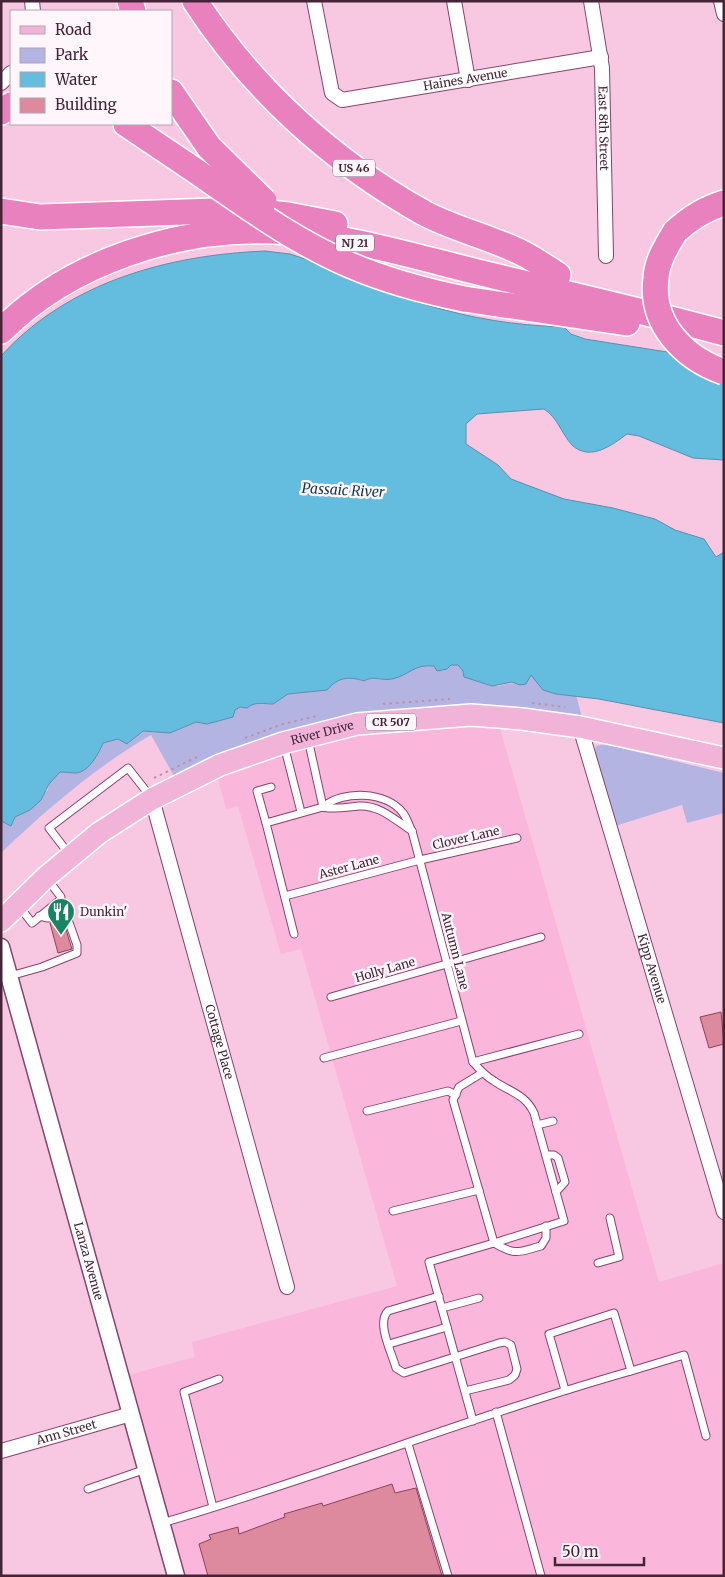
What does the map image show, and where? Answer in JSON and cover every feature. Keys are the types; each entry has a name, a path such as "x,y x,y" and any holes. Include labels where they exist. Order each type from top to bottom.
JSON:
{"highway":[{"name":"US 46","path":"195,1 230,50 288,113 353,168 426,214 525,254 558,275 724,315"},
{"path":"172,93 209,147 239,180 271,208 308,235 384,274 464,299"},
{"path":"127,125 287,232 350,265 423,290 464,299 617,322 724,343"},
{"path":"724,203 709,207 691,217 675,232 662,254 656,278 656,301 662,320 672,338 685,352 704,365 724,372"},
{"path":"1,211 21,215 53,216 220,210 264,212 314,220"},
{"name":"NJ 21","path":"1,307 30,284 65,263 106,245 147,231 188,222 233,218 314,220 558,275"},
{"name":"NJ 21","path":"1,330 24,310 56,288 91,269 132,253 171,242 206,236 275,231 343,240 724,333"}],"main road":[{"name":"River Drive","path":"1,921 46,877 99,833 152,799 220,764 283,743 357,724 471,715 522,719 580,727 724,758"}],"street":[{"name":"Haines Avenue","path":"314,1 332,93 342,100 601,57"},
{"path":"454,1 468,80"},
{"name":"East 8th Street","path":"591,1 601,57 606,256"},
{"path":"721,1 724,14"},
{"path":"1,83 10,74"},
{"name":"Kipp Avenue","path":"580,727 724,1212"},
{"name":"Cottage Place","path":"152,799 287,1287"},
{"name":"Lanza Avenue","path":"1,948 176,1576"},
{"name":"Ann Street","path":"1,1451 131,1414"}],"lane":[{"path":"307,737 323,807"},
{"path":"283,743 301,812"},
{"path":"71,857 49,828 128,768 152,799"},
{"path":"271,787 257,791 294,934"},
{"name":"Autumn Lane","path":"266,823 323,807 331,801 358,795 372,796 392,803 403,813 412,831 473,1062 482,1073 519,1094 530,1104 538,1125 564,1221 430,1262 439,1296"},
{"name":"Autumn Lane","path":"323,807 333,810 370,807 388,813 412,831"},
{"name":"Clover Lane","path":"420,860 517,838"},
{"name":"Aster Lane","path":"285,896 420,860"},
{"path":"18,905 32,923 60,899 46,877"},
{"path":"9,976 42,967 77,953 74,936 66,914 48,918 40,916"},
{"name":"Holly Lane","path":"331,997 541,937"},
{"path":"324,1058 461,1021"},
{"path":"473,1062 579,1034"},
{"path":"482,1073 460,1087 453,1100 494,1243 509,1252 517,1253 541,1246 546,1238 546,1226"},
{"path":"367,1111 448,1091 456,1095"},
{"path":"538,1125 553,1121"},
{"path":"546,1155 554,1155 558,1158 565,1182 556,1192"},
{"path":"393,1211 479,1190"},
{"path":"598,1262 619,1257 610,1218"},
{"path":"465,1391 508,1380 516,1375 517,1370 511,1345 505,1342 499,1343 456,1358 404,1373 396,1368 389,1344 383,1319 388,1310 439,1296 448,1327 456,1358 465,1391 474,1421"},
{"path":"442,1308 479,1298"},
{"path":"565,1390 549,1334 614,1313 631,1371"},
{"path":"389,1344 448,1327"},
{"path":"162,1523 408,1444 496,1412 684,1355 706,1436"},
{"path":"213,1507 184,1392 219,1379"},
{"path":"496,1412 540,1576"},
{"path":"408,1444 448,1576"},
{"path":"88,1489 147,1469"}],"shaded area":[{"path":"497,718 659,1282 724,1263 724,1576 177,1576 121,1377 195,1357 192,1342 397,1286 301,949 281,954 238,806 226,809 216,771 309,738"}],"green space":[{"path":"420,665 458,665 474,678 493,686 510,683 520,685 531,674 556,694 576,695 585,728 471,715 357,724 179,785 151,735 91,775 1,853 1,821 11,826 15,817 48,790 49,784 60,772 73,770 86,763 96,754 103,743 118,739 128,744 143,731 170,733 196,722 207,724 232,717 235,710 244,706 273,704 288,694 295,694 351,676 364,681 369,678 391,679"},
{"path":"605,744 724,773 724,813 687,823 682,805 615,826 594,753 596,746"}],"water":[{"name":"Passaic River","path":"265,251 290,254 400,296 462,314 528,325 564,327 571,334 585,339 724,361 724,460 693,458 639,436 627,434 608,447 593,452 586,452 572,445 553,417 544,409 477,414 466,424 466,444 498,465 511,479 564,499 613,508 655,519 675,530 704,539 716,557 724,552 724,723 599,699 556,694 543,690 531,675 526,684 520,685 512,682 492,686 464,677 463,671 458,665 451,665 447,669 437,671 434,666 427,666 416,668 392,679 371,678 364,681 353,678 344,679 335,682 327,690 288,694 273,704 256,704 247,708 240,707 235,710 233,717 207,724 196,722 170,733 143,731 127,744 118,739 103,743 89,766 81,772 60,772 49,784 41,800 30,810 15,817 11,826 1,821 1,356 28,330 57,309 88,291 122,277 157,266 192,259"}],"building":[{"name":"Dunkin'","path":"63,920 72,949 58,953 50,923"},
{"path":"721,1012 724,1044 709,1048 700,1017"},
{"path":"392,1484 395,1493 416,1488 442,1576 208,1576 199,1544 211,1539 209,1535 238,1527 239,1534 285,1517 284,1514 322,1503 323,1506"}],"place":[{"name":"Dunkin'","path":"61,936"}]}
